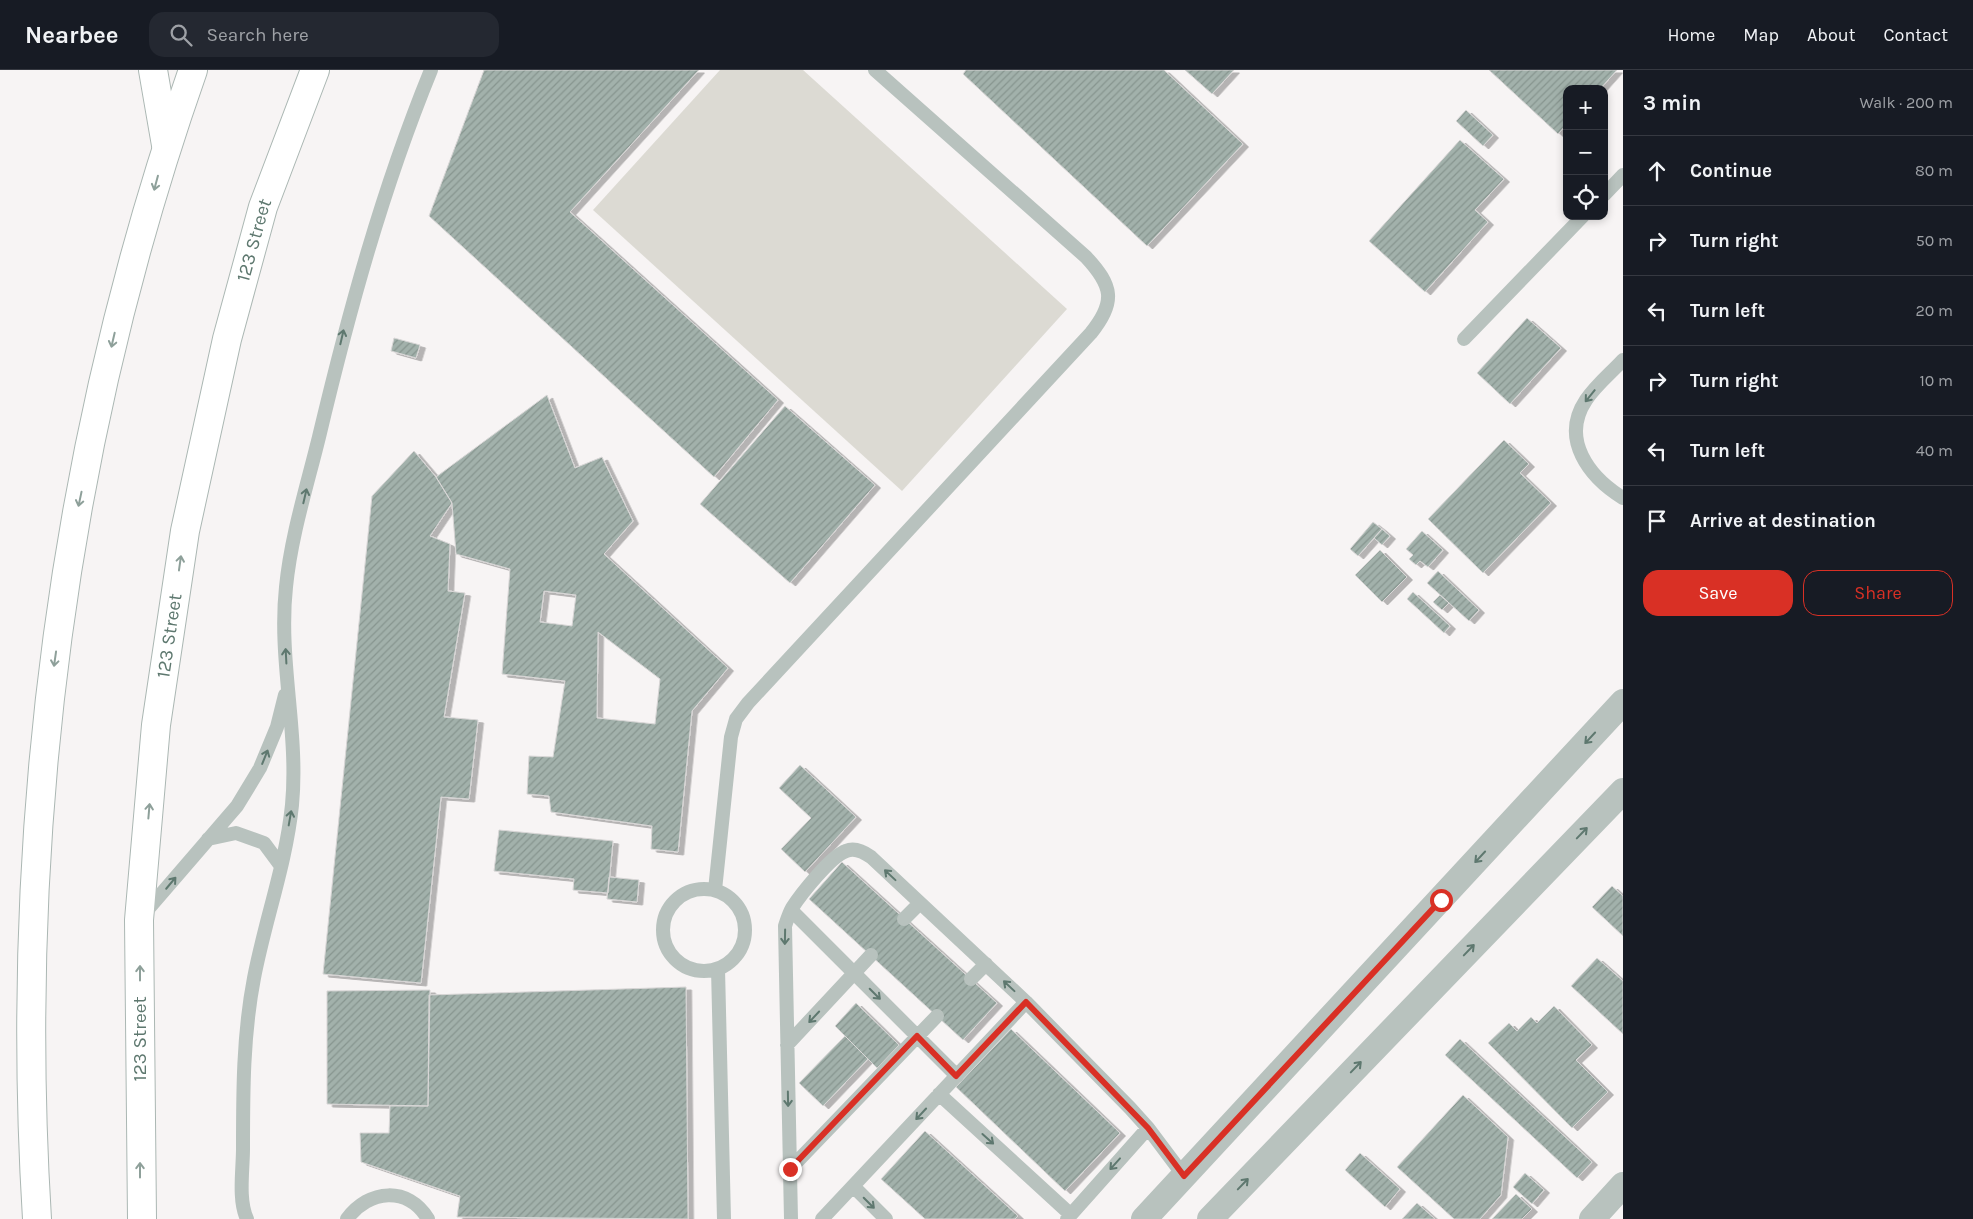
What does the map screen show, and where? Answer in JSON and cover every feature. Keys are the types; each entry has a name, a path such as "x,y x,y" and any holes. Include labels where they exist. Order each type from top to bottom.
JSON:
{"main road":[{"path":"153,70 166,147"},
{"path":"36,1219 31,1124 32,926 46,728 73,532 113,338 166,147 193,70"},
{"name":"123 Street","path":"142,1219 140,920 156,725 185,531 227,339 263,207 316,70"}],"street":[{"path":"1144,1219 1623,702"},
{"path":"1210,1219 1623,791"},
{"path":"1592,1219 1623,1185"}],"lane":[{"path":"247,1219 243,1195 243,1088 246,1032 254,978 281,866 292,806 294,754 284,619 286,588 292,549 347,317 378,215 431,70"},
{"path":"715,890 731,737 736,719 748,703 1091,332 1104,316 1108,299 1107,285 1086,257 875,70"},
{"path":"1608,190 1623,175"},
{"path":"1464,339 1579,220"},
{"path":"1623,360 1587,399 1578,414 1575,430 1577,447 1584,462 1623,498"},
{"path":"140,920 237,806 260,768 277,727 288,684"},
{"path":"208,839 236,834 264,843 281,866"},
{"path":"791,1219 785,926 791,910 835,858 846,851 860,850 872,857 1026,1002 1148,1128 1184,1176"},
{"path":"696,890 715,890 733,900 743,918 744,938 735,957 718,969 699,972 681,965 668,951 662,932 666,913 678,898 696,890"},
{"path":"904,918 920,903"},
{"path":"791,910 956,1076"},
{"path":"787,1045 871,955"},
{"path":"971,979 986,964"},
{"path":"718,969 724,1219"},
{"path":"822,1219 1026,1002"},
{"path":"790,1169 937,1016"},
{"path":"939,1094 1068,1216 1148,1128"},
{"path":"853,1186 886,1219"},
{"path":"347,1219 355,1208 371,1198 389,1194 408,1199 422,1210 428,1219"}],"shaded area":[{"path":"720,70 803,70 1067,309 902,491 593,210"}],"building":[{"path":"484,70 699,70 570,212 778,400 714,477 429,216"},
{"path":"966,70 1164,70 1243,144 1147,246 963,74"},
{"path":"1185,70 1234,70 1212,94"},
{"path":"1489,70 1617,70 1604,85 1563,85 1563,128 1558,134"},
{"path":"1466,110 1493,135 1483,146 1456,121"},
{"path":"1460,140 1504,179 1475,210 1488,222 1425,292 1369,241"},
{"path":"1527,318 1561,348 1510,404 1477,373"},
{"path":"394,338 420,345 416,358 391,351"},
{"path":"547,395 575,468 602,457 633,521 604,554 728,668 692,711 678,852 651,849 652,826 551,812 549,796 527,794 529,756 553,757 565,681 502,674 510,569 456,554 452,503 436,477","holes":["544,591 576,595 572,626 540,622","598,632 660,679 655,724 597,718"]},
{"path":"785,406 875,485 790,583 700,504"},
{"path":"1504,440 1529,464 1520,473 1551,503 1483,573 1428,519"},
{"path":"414,451 436,477 452,503 430,536 450,544 448,591 465,593 444,717 478,720 469,799 441,797 421,983 323,974 372,496"},
{"path":"1373,522 1382,529 1358,556 1350,549"},
{"path":"1382,529 1390,536 1382,545 1374,538"},
{"path":"1422,531 1443,550 1428,567 1420,561 1416,565 1409,559 1413,555 1406,549"},
{"path":"1380,550 1407,577 1382,602 1355,575"},
{"path":"1438,571 1479,610 1469,621 1427,583"},
{"path":"1413,592 1450,626 1444,633 1407,599"},
{"path":"1440,595 1449,603 1442,610 1433,602"},
{"path":"800,765 856,817 805,872 781,849 811,818 779,788"},
{"path":"499,830 613,841 608,893 573,890 574,879 494,871"},
{"path":"842,862 997,1003 963,1040 809,899"},
{"path":"609,877 639,880 637,902 607,899"},
{"path":"1612,886 1623,896 1623,936 1592,907"},
{"path":"1597,958 1623,981 1623,1034 1571,986"},
{"path":"686,987 688,1219 457,1217 460,1196 361,1162 360,1133 389,1133 390,1106 428,1106 429,995"},
{"path":"430,990 428,1106 327,1104 327,991"},
{"path":"856,1003 899,1045 877,1068 835,1026"},
{"path":"1554,1006 1592,1045 1576,1060 1608,1092 1572,1128 1488,1043 1509,1023 1517,1031 1531,1017 1537,1023"},
{"path":"1011,1029 1120,1133 1065,1191 956,1087"},
{"path":"845,1036 868,1059 823,1106 799,1083"},
{"path":"1460,1039 1592,1162 1577,1178 1445,1055"},
{"path":"1463,1095 1508,1137 1501,1195 1480,1219 1454,1219 1397,1167"},
{"path":"925,1131 1018,1216 1015,1219 925,1219 881,1179"},
{"path":"1360,1153 1400,1189 1385,1207 1345,1170"},
{"path":"1525,1173 1544,1190 1532,1204 1513,1187"},
{"path":"1516,1194 1532,1209 1522,1219 1492,1219"},
{"path":"1417,1203 1435,1219 1402,1219"}],"route":[{"path":"790,1169 917,1036 956,1076 1026,1002 1130,1108 1148,1128 1184,1176 1441,900"}]}
